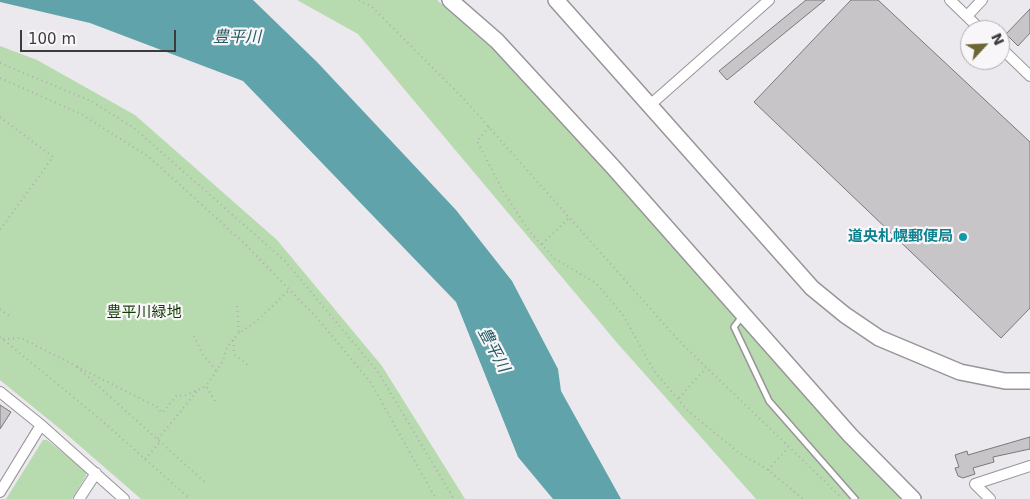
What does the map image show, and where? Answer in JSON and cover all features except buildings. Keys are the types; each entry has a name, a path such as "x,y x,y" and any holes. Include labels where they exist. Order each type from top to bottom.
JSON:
{"street":[{"path":"450,0 496,41 745,313 850,435 913,499"},
{"path":"556,0 812,288 845,315 880,338 960,372 1005,381 1030,381"},
{"path":"650,105 769,0"},
{"path":"950,0 971,20"},
{"path":"966,16 982,0"},
{"path":"1010,57 1030,76"},
{"path":"0,392 41,425 124,499"},
{"path":"0,492 41,425"},
{"path":"990,499 975,484 1030,466"},
{"path":"79,499 96,473"}],"lane":[{"path":"745,313 734,327 770,402 854,499"}],"path":[{"path":"359,0 372,7 463,98 680,342 788,448 844,499"},
{"path":"0,63 90,101 134,128 284,260 378,372 454,499"},
{"path":"0,78 81,114 149,157 244,242 318,319 371,383 436,499"},
{"path":"0,117 53,157 0,230"},
{"path":"489,127 477,141 503,191 529,231 555,259 596,283 623,315 654,371 679,398 687,410 738,452 768,470 804,499"},
{"path":"542,244 570,218"},
{"path":"3,339 21,338 157,407 162,413 177,395 184,396 206,386 239,333 257,321 289,290"},
{"path":"237,306 239,333"},
{"path":"0,309 9,316"},
{"path":"194,336 203,356 216,370"},
{"path":"0,337 100,419 190,499"},
{"path":"233,340 234,354 249,366"},
{"path":"75,365 207,484"},
{"path":"679,398 707,368"},
{"path":"206,386 215,401"},
{"path":"145,459 199,389"},
{"path":"768,470 788,448"}],"green space":[{"path":"297,0 437,0 517,70 907,499 756,499 618,344 358,34"},
{"name":"豊平川緑地","path":"0,46 37,60 135,115 277,240 382,366 465,499 141,499 0,380"},
{"path":"43,440 47,440 86,471 86,476 72,499 6,499"}],"water":[{"name":"豊平川","path":"0,0 253,0 317,62 456,210 512,281 558,369 561,391 621,499 553,499 518,457 456,302 243,81 90,23 0,2"}],"place":[{"name":"道央札幌郵便局","path":"963,237"}]}
